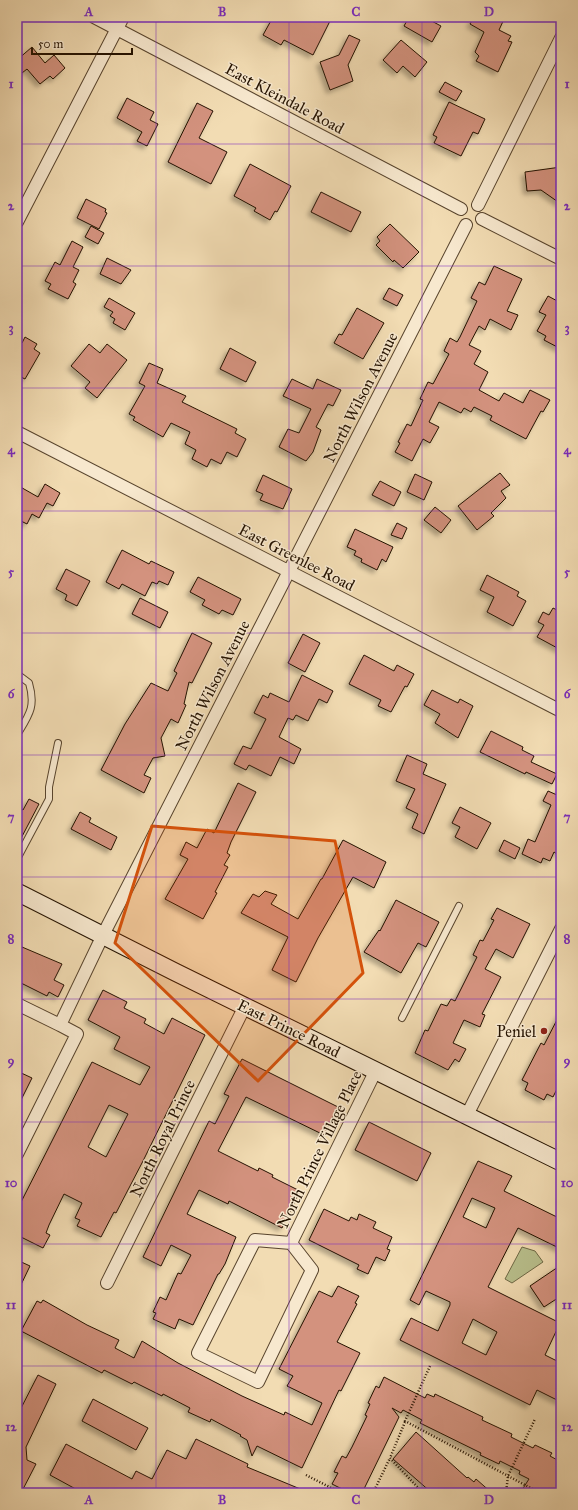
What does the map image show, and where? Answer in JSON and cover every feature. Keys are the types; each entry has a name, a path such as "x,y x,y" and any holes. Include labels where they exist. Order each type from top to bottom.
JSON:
{"main road":[{"name":"East Prince Road","path":"17,892 561,1162"}],"street":[{"name":"East Kleindale Road","path":"94,17 461,209"},
{"path":"17,222 123,17"},
{"path":"478,205 561,38"},
{"path":"471,203 478,205 482,212 482,220 473,226 466,225 459,216 461,209 471,203"},
{"path":"482,220 561,259"},
{"name":"North Wilson Avenue","path":"60,1025 103,935 466,225"},
{"name":"East Greenlee Road","path":"17,432 289,570 561,711"},
{"path":"467,1115 557,945 561,929"},
{"path":"17,1004 77,1034 22,1131 17,1154"},
{"name":"North Royal Prince","path":"107,1284 245,1006"},
{"name":"North Prince Village Place","path":"291,1243 376,1070"},
{"name":"North Prince Village Place","path":"254,1240 291,1243 312,1270 258,1382 198,1353 254,1240"}],"lane":[{"path":"17,674 29,683 32,704 30,713 17,735"},
{"path":"17,859 49,799 49,787 58,743"},
{"path":"402,1018 459,906"}],"path":[{"path":"373,1493 430,1366"},
{"path":"506,1493 508,1476 535,1418"},
{"path":"405,1422 540,1493"},
{"path":"390,1458 423,1493"},
{"path":"306,1475 341,1493"}],"highlighted area":[{"path":"152,826 335,841 363,973 258,1081 115,943"}],"green space":[{"path":"522,1247 535,1251 543,1262 512,1283 505,1279"}],"building":[{"path":"273,17 332,17 313,55 284,40 281,45 263,35"},
{"path":"409,17 424,17 441,26 432,42 404,26"},
{"path":"474,17 505,17 499,30 511,36 508,41 512,42 498,72 476,61 479,56 475,52 484,32 470,24"},
{"path":"349,35 360,40 348,65 353,81 330,90 320,62 339,55"},
{"path":"401,40 427,62 415,77 403,66 397,73 383,60"},
{"path":"32,47 45,63 54,55 65,68 53,79 50,76 40,84 27,69 17,77 17,60"},
{"path":"445,82 462,91 456,101 439,92"},
{"path":"127,98 154,112 150,120 158,124 147,146 137,141 142,132 117,118"},
{"path":"449,102 485,119 478,134 473,132 461,156 434,143 437,137 433,135"},
{"path":"197,103 213,111 199,138 227,152 211,184 168,162"},
{"path":"250,164 291,186 277,212 275,211 270,220 254,211 256,208 234,196"},
{"path":"561,167 561,204 541,190 527,191 525,172"},
{"path":"321,192 361,212 351,232 311,212"},
{"path":"86,199 106,209 105,212 107,213 99,229 77,218"},
{"path":"390,224 419,252 403,268 394,260 393,262 376,245 380,241 377,237"},
{"path":"91,226 104,233 98,244 85,237"},
{"path":"72,241 83,247 73,267 79,270 73,282 76,284 68,299 48,289 51,284 45,281 55,262 60,265"},
{"path":"107,258 131,270 121,284 100,274"},
{"path":"494,266 522,279 507,311 518,315 511,330 490,319 485,330 479,326 469,345 481,351 474,364 488,372 479,390 499,401 504,393 523,403 530,390 550,400 543,412 541,411 526,439 490,420 492,416 474,407 471,412 464,408 461,413 439,402 429,422 439,427 430,443 423,439 412,461 395,452 400,443 398,442 407,424 411,426 423,400 420,399 428,382 433,384 449,354 444,351 450,338 457,342 460,337 477,301 471,298 479,282 485,285"},
{"path":"389,288 403,295 397,306 383,299"},
{"path":"548,296 561,303 561,349 544,340 546,336 537,331 546,315 539,312"},
{"path":"109,298 135,313 125,330 113,323 115,319 110,316 113,312 104,307"},
{"path":"357,308 384,323 363,359 334,343 339,334 342,335"},
{"path":"25,337 37,344 34,349 40,353 25,379 17,375 17,340 22,343"},
{"path":"89,344 100,353 107,344 127,360 97,398 85,388 90,382 71,366"},
{"path":"230,348 256,362 246,382 220,369"},
{"path":"149,363 163,369 157,383 186,396 182,402 237,429 235,433 246,439 237,457 227,452 221,464 211,459 207,467 192,459 196,450 185,444 190,432 171,423 163,437 133,420 135,417 129,414 145,386 139,383"},
{"path":"292,379 313,389 317,379 341,390 333,406 328,404 316,427 321,430 313,452 306,461 279,447 288,429 299,433 311,409 283,396"},
{"path":"500,473 510,485 501,491 506,498 491,513 494,516 477,530 458,506"},
{"path":"415,474 432,482 424,500 407,492"},
{"path":"263,475 292,489 283,509 260,500 263,494 256,491"},
{"path":"380,481 401,492 394,506 372,495"},
{"path":"45,484 60,493 53,506 47,503 39,518 32,514 27,524 17,519 17,485 38,497"},
{"path":"435,507 451,520 441,533 424,520"},
{"path":"397,523 407,528 402,539 391,535"},
{"path":"355,529 393,547 386,562 382,559 377,570 361,562 362,559 354,555 356,551 347,547"},
{"path":"122,550 149,564 151,561 174,572 168,585 159,581 157,584 152,582 145,596 122,584 119,589 106,582"},
{"path":"66,569 90,581 77,606 65,600 67,595 56,589"},
{"path":"487,575 519,592 517,596 526,601 513,626 487,612 494,597 480,590"},
{"path":"198,577 241,599 233,615 222,610 219,614 202,605 205,600 190,592"},
{"path":"140,598 168,612 160,628 132,614"},
{"path":"553,608 561,612 561,650 537,637 544,625 538,622 543,612 549,615"},
{"path":"192,633 212,643 192,683 189,682 184,704 186,705 178,723 171,719 161,738 165,756 153,758 144,775 151,778 144,793 101,770 125,724 151,683 168,691 177,673 174,671"},
{"path":"303,634 320,643 305,672 288,663"},
{"path":"364,655 394,671 397,665 414,674 407,687 405,686 391,712 378,706 381,700 349,684"},
{"path":"302,675 333,691 327,703 319,699 308,721 296,715 293,720 288,718 279,737 301,749 294,764 280,757 271,776 249,765 246,770 234,764 243,746 251,749 266,719 254,713 263,695 268,698 270,693 289,702"},
{"path":"432,690 458,703 460,699 473,706 458,738 435,723 440,714 424,705"},
{"path":"491,731 523,747 522,750 534,756 531,762 557,774 552,784 526,772 525,774 480,752"},
{"path":"407,755 427,764 423,774 446,784 424,834 412,828 418,814 406,808 415,789 396,781"},
{"path":"238,783 256,792 231,842 227,853 230,855 224,865 228,867 215,892 217,893 203,919 165,899 188,859 180,855 186,842 197,848 207,829 214,833"},
{"path":"561,787 561,846 557,854 554,852 550,861 543,858 541,863 522,854 528,839 535,842 551,805 543,801 548,791 557,795"},
{"path":"29,799 39,804 17,846 17,807 23,810"},
{"path":"460,807 491,823 477,849 455,837 460,827 452,823"},
{"path":"80,812 91,818 89,822 117,837 111,850 71,829"},
{"path":"343,840 386,862 374,888 353,877 318,938 296,982 272,970 288,937 241,913 253,894 259,897 265,891 277,895 271,904 298,919"},
{"path":"504,840 520,848 515,859 499,851"},
{"path":"396,900 439,922 426,947 418,943 401,973 364,952 379,930 380,931"},
{"path":"497,908 530,924 513,958 496,949 485,969 501,977 482,1014 485,1015 480,1027 464,1020 453,1043 466,1049 459,1062 455,1059 448,1070 415,1053 425,1030 428,1031 441,1004 447,1006 451,999 455,1001 477,957 473,955 480,940 483,941 494,920 491,919"},
{"path":"22,947 62,964 54,980 64,985 58,997 49,992 47,996 17,981 17,949 20,951"},
{"path":"103,990 127,1002 124,1008 146,1019 144,1023 164,1034 172,1018 205,1035 143,1161 116,1213 114,1212 101,1237 77,1226 80,1220 75,1218 82,1203 64,1194 49,1225 46,1233 50,1235 43,1248 17,1235 17,1210 92,1062 140,1085 150,1067 114,1049 120,1037 88,1020","holes":["109,1105 128,1114 106,1157 88,1147"]},
{"path":"561,1012 561,1081 553,1097 547,1094 544,1100 525,1090 528,1083 522,1080 541,1043 544,1045"},
{"path":"242,1059 338,1107 324,1135 246,1097 218,1151 258,1171 259,1168 273,1175 272,1177 300,1191 282,1228 229,1201 228,1204 199,1190 187,1214 236,1237 225,1264 218,1274 193,1325 179,1319 175,1329 153,1319 156,1313 153,1312 160,1297 166,1300 178,1273 181,1274 191,1255 171,1245 161,1266 143,1257 209,1121 215,1124 229,1096 224,1094"},
{"path":"17,1071 32,1078 17,1108"},
{"path":"369,1122 431,1153 417,1181 355,1150"},
{"path":"478,1161 512,1176 504,1191 561,1219 561,1249 518,1228 488,1287 560,1323 545,1355 561,1363 561,1402 537,1390 530,1405 400,1340 411,1318 438,1331 450,1305 450,1302 426,1291 419,1305 410,1300","holes":["472,1198 495,1208 486,1228 463,1217","473,1319 497,1332 486,1355 462,1343"]},
{"path":"324,1209 349,1221 351,1217 357,1220 359,1214 376,1222 373,1228 392,1237 387,1249 390,1250 385,1261 376,1257 368,1274 357,1269 359,1265 309,1240"},
{"path":"17,1260 30,1266 17,1293"},
{"path":"561,1265 561,1296 544,1307 530,1286"},
{"path":"338,1286 359,1296 355,1303 357,1304 337,1342 360,1353 341,1391 339,1390 302,1468 257,1446 252,1456 247,1440 240,1436 241,1435 211,1419 210,1422 188,1412 190,1408 163,1394 162,1396 134,1382 132,1384 104,1370 102,1373 21,1331 37,1301 41,1303 43,1300 87,1325 119,1340 115,1348 134,1358 142,1341 178,1363 242,1396 284,1415 285,1412 312,1425 322,1403 287,1386 293,1376 279,1369 319,1291 332,1297"},
{"path":"38,1375 56,1384 26,1447 27,1460 36,1464 21,1493 17,1493 17,1416"},
{"path":"384,1377 425,1398 427,1394 434,1397 435,1394 483,1417 482,1420 512,1434 511,1437 533,1448 535,1445 552,1453 550,1456 561,1462 561,1485 557,1493 520,1493 529,1479 519,1474 520,1471 500,1461 499,1464 480,1455 481,1453 420,1423 422,1420 403,1410 401,1413 392,1408 399,1417 363,1491 360,1489 358,1493 350,1493 332,1484 338,1473 334,1472 342,1456 346,1458 352,1447 367,1416 365,1415 370,1404 368,1403 376,1386 379,1388"},
{"path":"93,1399 148,1428 136,1450 82,1421"},
{"path":"416,1432 467,1478 468,1477 474,1482 476,1479 492,1493 432,1493 393,1459"},
{"path":"196,1439 248,1464 247,1467 310,1493 83,1493 50,1475 66,1444 132,1479 136,1471 152,1479 167,1450 186,1459"}],"place":[{"name":"Peniel","path":"544,1031"}]}
